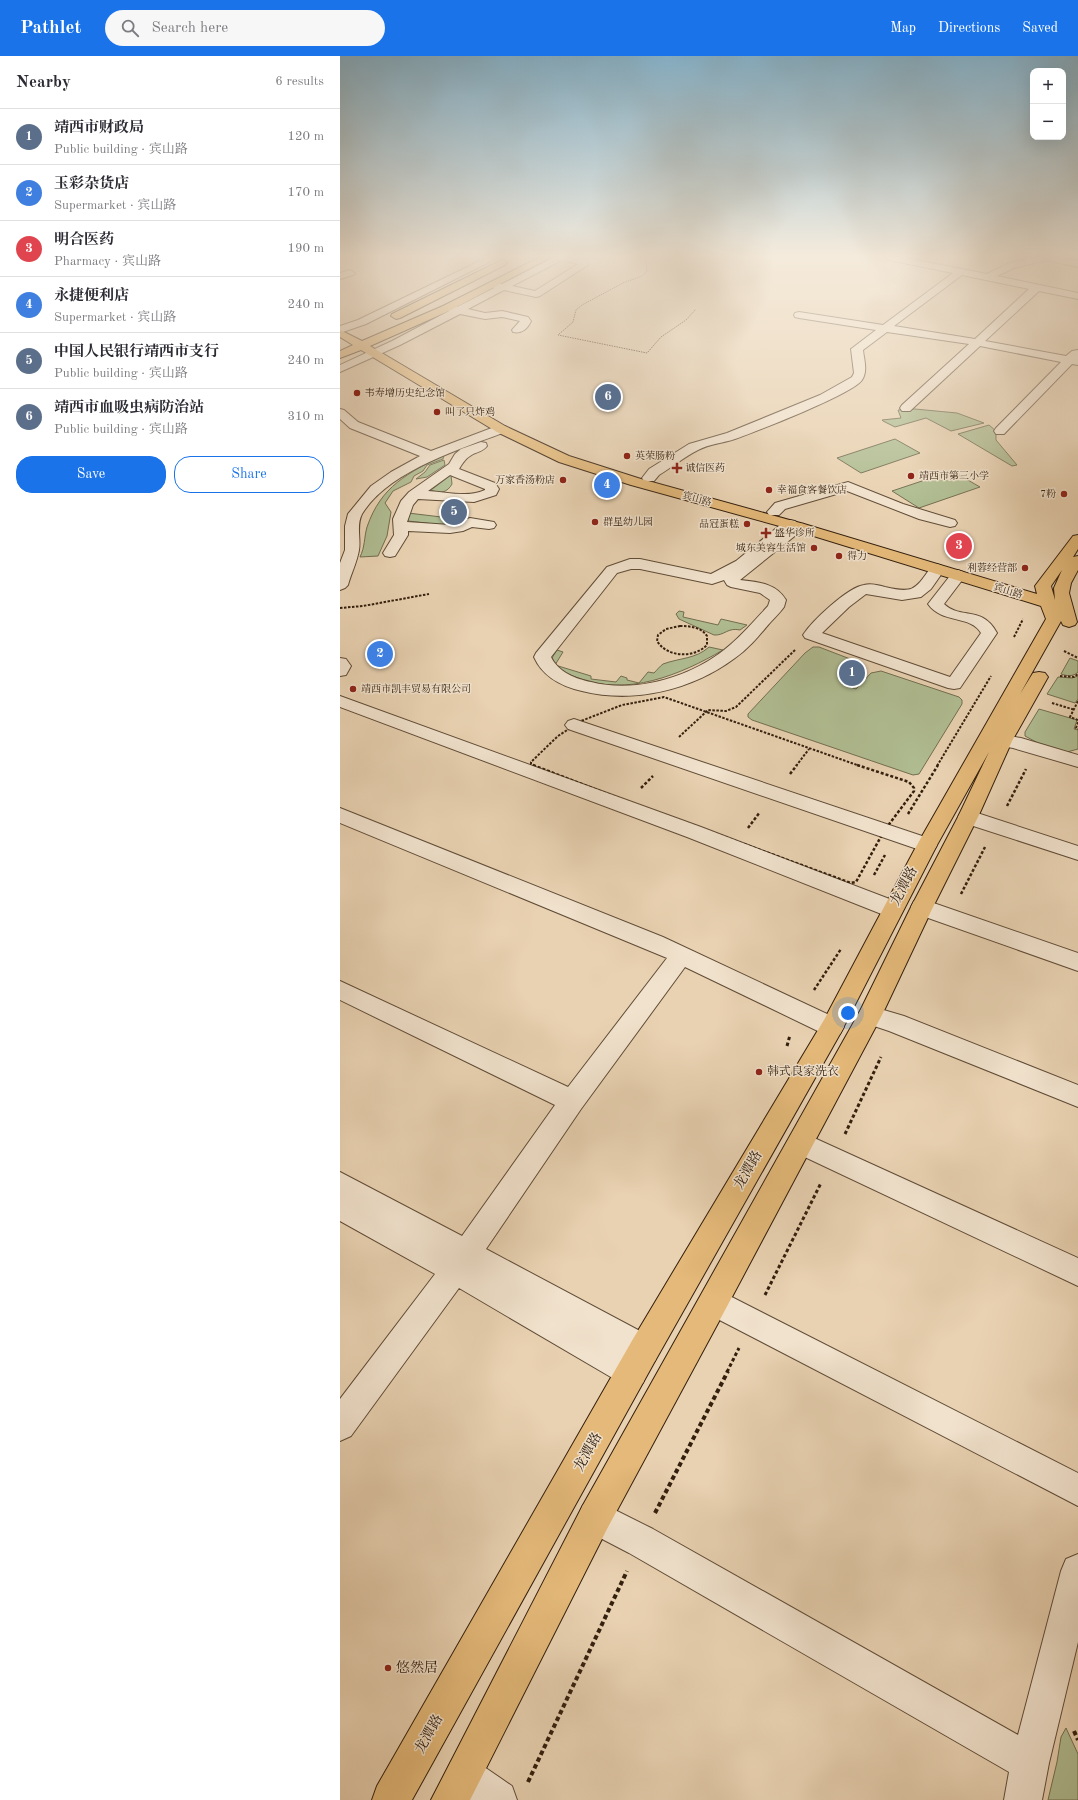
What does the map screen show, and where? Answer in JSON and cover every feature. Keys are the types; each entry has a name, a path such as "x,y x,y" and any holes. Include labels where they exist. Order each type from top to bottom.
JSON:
{"main road":[{"path":"340,355 355,338"},
{"name":"宾山路","path":"356,338 501,429 571,462 636,482 795,526 958,575 1057,597"},
{"name":"宾山路","path":"356,338 487,411 575,455 649,478 991,572"},
{"path":"1057,597 1078,539"},
{"name":"龙潭路","path":"391,1800 638,1361 832,1027 892,909 1054,619 1057,597 1067,576 1078,559"},
{"name":"龙潭路","path":"457,1787 595,1517 870,1015 922,907 968,817 1009,742 1069,623 1057,597"}],"street":[{"path":"340,369 355,338"},
{"path":"649,478 654,472 694,447 739,433 824,398 847,386 857,379 860,373 857,349 871,338"},
{"path":"953,338 1073,361"},
{"path":"906,408 980,338"},
{"path":"1000,431 1073,361 1078,350"},
{"path":"340,413 354,424 431,456"},
{"path":"340,585 352,550 346,539 352,526 355,514 376,489 396,475 431,456 501,429"},
{"path":"390,553 401,535 401,513 414,495 439,476 454,467 460,456 466,452 479,446 499,445 517,437"},
{"path":"414,495 429,494 471,498 486,495 491,492 490,486 449,470"},
{"path":"774,512 780,506 848,486 873,498 924,516 950,523"},
{"path":"401,526 450,529 458,528 470,522 490,525"},
{"path":"795,526 732,579 732,582 736,584 766,589 773,592 778,600 776,607 739,646 729,655 713,664 696,673 659,686 647,689 611,692 598,690 570,681 557,675 544,663 542,657 612,570 630,564 640,564 712,579 720,578 795,526"},
{"path":"937,569 923,589 914,595 905,596 868,589 856,592 811,635 954,684 989,633 987,628 982,623 943,611 936,604 958,575"},
{"path":"340,663 342,666 340,671"},
{"path":"340,701 694,832 892,909"},
{"path":"574,725 927,845"},
{"path":"1009,742 1078,760"},
{"path":"340,815 655,943 832,1027"},
{"path":"968,817 1078,853"},
{"path":"922,907 1078,962"},
{"path":"340,1425 462,1261 572,1101 681,956"},
{"path":"340,990 572,1101"},
{"path":"870,1015 896,1023 1078,1096"},
{"path":"801,1143 1078,1272"},
{"path":"340,1184 462,1261 638,1361"},
{"path":"340,1207 462,1261"},
{"path":"714,1302 1078,1490"},
{"path":"595,1517 641,1541 1030,1763"},
{"path":"1024,1800 1030,1763 1078,1571"},
{"path":"457,1787 512,1793"}],"path":[{"path":"571,338 646,353 653,348 660,338"},
{"path":"340,608 363,606 429,594"},
{"path":"680,626 696,628 706,635 708,640 706,645 696,652 680,654 671,653 659,647 657,637 665,630 680,626"},
{"path":"639,791 665,756 708,710 726,711 736,707 811,635"},
{"path":"1064,651 1078,658"},
{"path":"1057,675 1070,677 1078,674"},
{"path":"1078,701 1070,717 1078,721 1076,728 1078,729"},
{"path":"1051,703 1074,710"},
{"path":"949,916 1028,766 1009,742"},
{"path":"746,830 809,749"},
{"path":"628,802 633,796"},
{"path":"737,842 742,836"},
{"path":"787,1047 790,1035 801,1012 843,945"},
{"path":"512,1793 834,1159 896,1023"}],"green space":[{"path":"915,409 957,413 984,423 951,431 926,418 895,427 882,420 901,418 898,410"},
{"path":"989,425 996,431 996,440 1017,465 1012,466 958,434"},
{"path":"895,439 920,453 861,473 837,458"},
{"path":"444,455 443,459 427,465 423,471 414,476 411,482 393,491 385,503 391,512 387,536 378,556 360,557 363,550 367,527 380,501 388,491 397,482"},
{"path":"444,460 445,465 427,477 416,479 425,472 430,465"},
{"path":"952,471 980,487 919,508 892,491"},
{"path":"451,475 452,484 446,491 434,492 431,490"},
{"path":"408,513 458,519 452,526 408,521"},
{"path":"679,611 684,612 683,617 718,625 721,619 747,625 740,630 736,629 714,635 679,619 676,614"},
{"path":"709,647 723,650 689,668 671,675 639,683 648,672 654,673 663,664 699,654"},
{"path":"813,647 819,647 858,662 859,665 842,684 856,689 871,673 881,671 959,697 962,700 962,704 919,774 913,775 752,720 748,717 748,714 805,653"},
{"path":"557,650 563,652 555,665 591,676 591,679 616,682 621,676 627,678 627,680 639,683 615,685 597,683 566,673 556,667 550,661"},
{"path":"1070,658 1078,661 1078,672 1070,676 1061,674"},
{"path":"1078,676 1078,699 1075,703 1047,694 1058,677 1072,678"},
{"path":"1039,709 1077,720 1074,729 1078,730 1078,749 1067,752 1038,743 1025,736 1025,732"},
{"path":"1066,1728 1078,1754 1078,1800 1048,1800 1061,1737"}],"place":[{"name":"韦寿增历史纪念馆","path":"357,393"},
{"name":"靖西市血吸虫病防治站","path":"608,397"},
{"name":"叫了只炸鸡","path":"437,412"},
{"name":"英荣肠粉","path":"627,456"},
{"name":"诚信医药","path":"677,468"},
{"name":"靖西市第三小学","path":"911,476"},
{"name":"万家香汤粉店","path":"563,480"},
{"name":"永捷便利店","path":"607,485"},
{"name":"幸福食客餐饮店","path":"769,490"},
{"name":"7粉","path":"1064,494"},
{"name":"中国人民银行靖西市支行","path":"454,512"},
{"name":"群星幼儿园","path":"595,522"},
{"name":"品冠蛋糕","path":"747,524"},
{"name":"盛华诊所","path":"766,533"},
{"name":"明合医药","path":"959,546"},
{"name":"城东美容生活馆","path":"814,548"},
{"name":"得力","path":"839,556"},
{"name":"利蓉经营部","path":"1025,568"},
{"name":"玉彩杂货店","path":"380,654"},
{"name":"靖西市财政局","path":"852,673"},
{"name":"靖西市凯丰贸易有限公司","path":"353,689"},
{"name":"韩式良家洗衣","path":"759,1072"},
{"name":"悠然居","path":"388,1668"}]}
